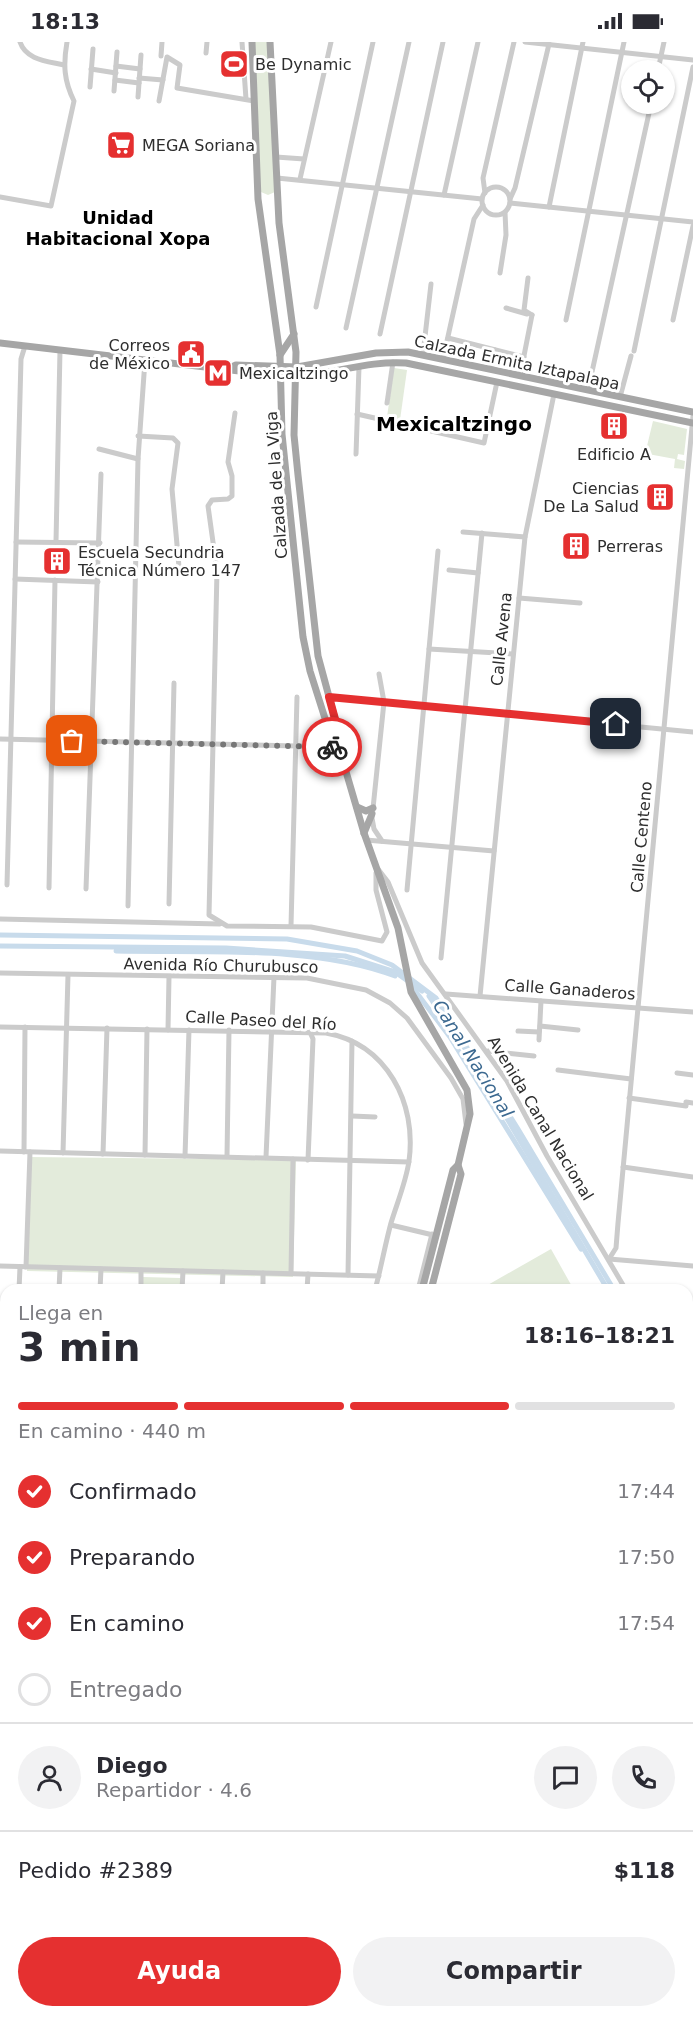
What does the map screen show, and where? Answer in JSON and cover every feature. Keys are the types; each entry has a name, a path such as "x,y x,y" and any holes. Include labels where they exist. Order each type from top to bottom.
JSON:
{"main road":[{"name":"Calzada de la Viga","path":"252,42 250,100 258,199 282,372 282,434 306,654 329,731 338,744"},
{"name":"Calzada de la Viga","path":"270,42 279,223 297,368 294,435 315,632 338,730 338,744 365,836 399,933 407,979 417,1007 467,1090 470,1114 458,1165"},
{"path":"280,355 294,334"},
{"name":"Calzada Ermita Iztapalapa","path":"0,343 228,369 282,372 297,376 393,362 693,423"},
{"name":"Calzada Ermita Iztapalapa","path":"282,372 391,351 423,354 693,414"},
{"path":"313,366 310,370 315,374"},
{"path":"667,418 669,408"},
{"path":"286,476 298,475"},
{"path":"356,807 373,811 365,836"},
{"path":"422,1284 453,1170 458,1165 461,1174 433,1284"}],"street":[{"path":"21,42 23,50 35,58 64,65"},
{"path":"0,197 51,206 74,101 65,84 64,65 67,42"},
{"path":"159,101 163,80 162,42"},
{"path":"206,53 207,42"},
{"name":"Calzada de la Viga","path":"242,42 250,100"},
{"path":"300,179 331,42"},
{"path":"316,307 373,42"},
{"path":"346,328 409,42"},
{"path":"380,334 443,42"},
{"path":"444,195 478,42"},
{"path":"444,359 475,215 485,193 483,178 514,42"},
{"path":"525,42 583,45 693,60"},
{"path":"566,320 624,42"},
{"path":"660,60 664,42"},
{"path":"500,273 506,235 505,212 515,188 549,43"},
{"path":"549,207 583,45"},
{"path":"90,87 93,49"},
{"path":"114,92 117,52"},
{"path":"138,97 141,55"},
{"path":"164,57 180,65 177,88 250,100"},
{"path":"620,397 632,354 693,67"},
{"path":"91,69 140,69"},
{"path":"115,80 163,80"},
{"path":"588,390 649,114"},
{"path":"276,157 304,159"},
{"path":"277,178 444,195 482,202 494,215 505,212"},
{"path":"485,193 499,188 510,201 693,222"},
{"path":"673,320 691,245 693,226"},
{"path":"528,278 523,306 532,315"},
{"path":"423,354 432,284"},
{"path":"506,308 532,315"},
{"path":"520,376 532,315"},
{"path":"448,338 524,357"},
{"path":"7,885 21,359 25,345"},
{"path":"56,542 60,350"},
{"path":"491,369 495,350"},
{"path":"128,906 138,436 144,360"},
{"path":"387,403 393,362"},
{"path":"356,454 359,367"},
{"path":"357,414 484,443 497,382"},
{"name":"Calle Avena","path":"480,996 525,537 554,394"},
{"path":"221,924 209,915 217,571 209,502 232,496 232,476 228,462 236,413"},
{"name":"Calle Centeno","path":"609,1259 616,1248 693,414"},
{"path":"138,436 174,438 178,443 172,489 179,567"},
{"path":"99,449 138,459"},
{"path":"86,890 101,474"},
{"path":"463,532 525,537"},
{"path":"441,958 482,533"},
{"path":"16,542 100,543"},
{"path":"407,890 438,551"},
{"path":"449,570 478,573"},
{"path":"15,579 98,582"},
{"path":"49,888 56,580"},
{"path":"519,598 580,603"},
{"path":"429,649 513,654"},
{"path":"379,674 384,702 373,811 374,829 382,841"},
{"path":"169,904 174,682"},
{"path":"291,926 297,697"},
{"path":"329,697 693,732"},
{"path":"0,739 295,747 338,744"},
{"path":"365,836 382,841 494,851"},
{"path":"0,919 221,924 233,927 291,926 334,930 378,942 387,936 376,890 377,868"},
{"name":"Avenida Canal Nacional","path":"377,868 388,882 422,963 488,1051 623,1284"},
{"name":"Avenida Río Churubusco","path":"0,973 274,977 342,984 366,990 390,1003 407,1018 451,1078 463,1099 466,1131"},
{"path":"63,1153 68,975"},
{"path":"168,1030 169,977"},
{"path":"266,1157 274,977"},
{"name":"Calle Ganaderos","path":"446,994 693,1012"},
{"path":"539,1040 541,1001"},
{"name":"Calle Paseo del Río","path":"0,1027 310,1032 339,1036 352,1041 379,1060 401,1094 408,1120 409,1162 377,1284"},
{"path":"20,1284 23,1267 27,1152 26,1027"},
{"path":"103,1154 108,1028"},
{"path":"144,1155 147,1029"},
{"path":"185,1156 189,1030"},
{"path":"227,1156 229,1030"},
{"path":"518,1031 578,1030"},
{"path":"308,1160 313,1039 310,1032"},
{"path":"348,1275 352,1041"},
{"path":"488,1051 534,1056"},
{"path":"558,1070 631,1079"},
{"path":"677,1073 693,1075"},
{"path":"629,1098 686,1106 686,1102 693,1103"},
{"path":"352,1116 375,1117"},
{"path":"0,1151 409,1162"},
{"path":"291,1273 293,1159"},
{"path":"623,1167 693,1177"},
{"path":"391,1225 434,1235"},
{"path":"609,1259 693,1266"},
{"path":"0,1266 379,1276"},
{"path":"59,1284 60,1268"},
{"path":"100,1284 101,1269"},
{"path":"141,1270 141,1284"},
{"path":"182,1284 183,1271"},
{"path":"222,1284 223,1272"},
{"path":"263,1273 263,1284"},
{"path":"307,1284 308,1274"}],"green space":[{"path":"255,42 271,42 275,192 268,195 261,192 260,186"},
{"path":"394,368 407,370 400,420 387,417"},
{"path":"653,421 687,429 684,455 678,454 677,459 685,461 684,469 674,468 675,459 648,454 648,450 641,449 642,446 647,446"},
{"path":"30,1157 296,1160 293,1277 27,1271"},
{"path":"551,1249 571,1284 490,1284"},
{"path":"143,1277 180,1278 180,1284 142,1284"}],"waterway":[{"name":"Canal Nacional","path":"0,935 287,939 357,951 392,965 436,998 610,1284"},
{"name":"Canal Nacional","path":"0,946 226,948 345,956 395,972 422,991"},
{"name":"Canal Nacional","path":"116,951 294,955 363,966 395,976"},
{"name":"Canal Nacional","path":"413,988 450,1037 581,1249"},
{"name":"Canal Nacional","path":"429,996 473,1060"},
{"name":"Canal Nacional","path":"479,1071 604,1284"}],"way so far":[{"path":"72,741 332,747"}],"place":[{"name":"Be Dynamic","path":"234,64"},
{"name":"MEGA Soriana","path":"121,145"},
{"name":"Correos de México","path":"191,354"},
{"name":"Mexicaltzingo","path":"218,373"},
{"name":"Edificio A","path":"614,426"},
{"name":"Ciencias De La Salud","path":"660,497"},
{"name":"Perreras","path":"576,546"},
{"name":"Escuela Secundria Técnica Número 147","path":"57,561"}],"district":[{"name":"Unidad Habitacional Xopa","path":"118,228"},
{"name":"Mexicaltzingo","path":"454,424"}],"route":[{"path":"332,747 339,747 338,730 329,697 616,724"}]}
